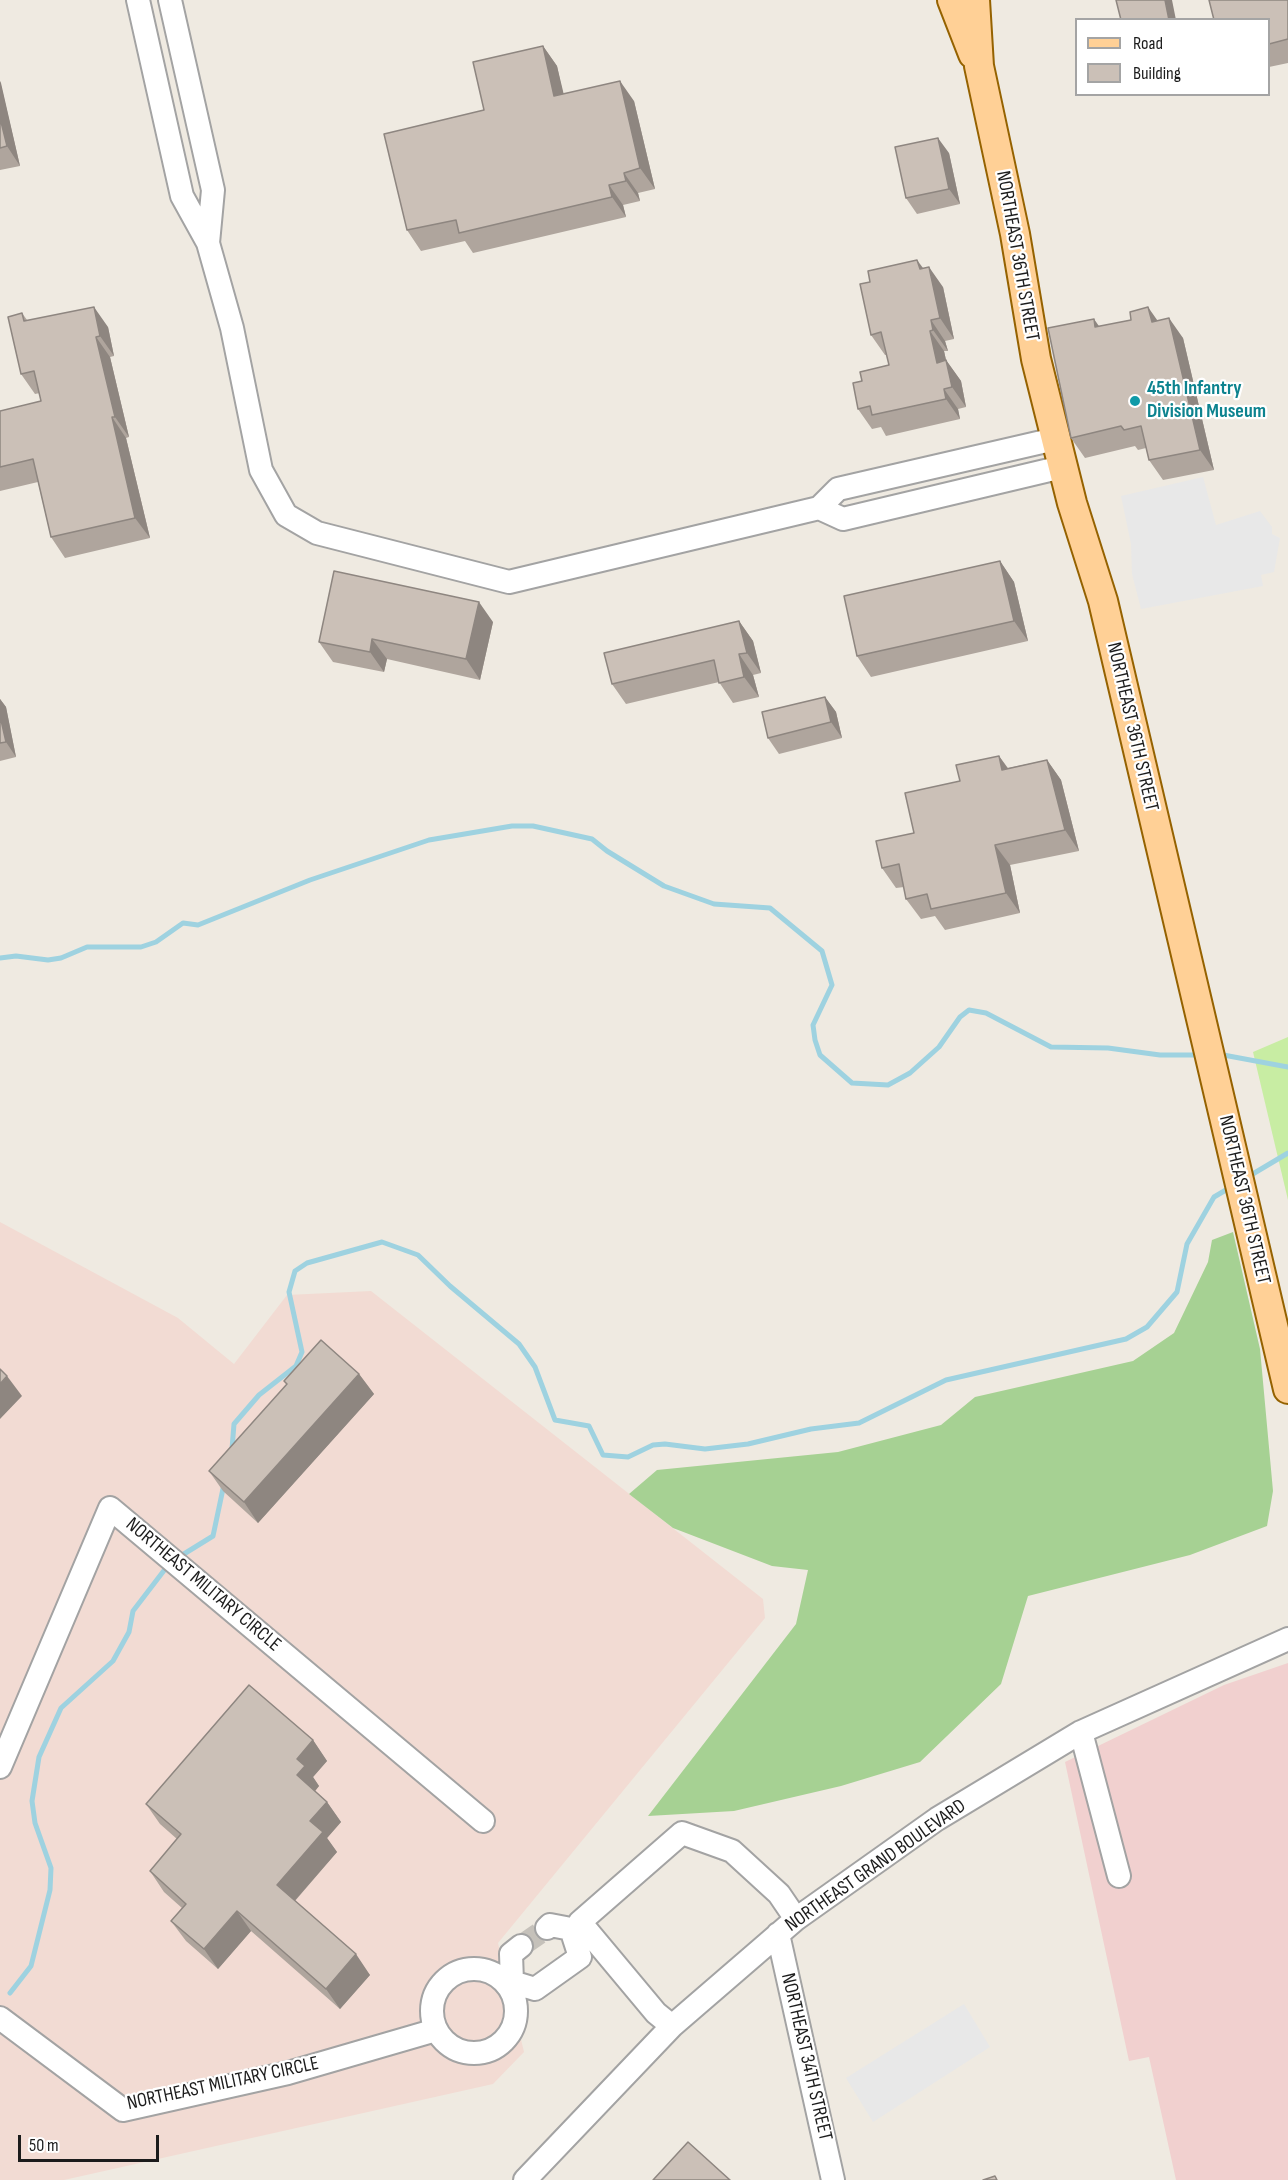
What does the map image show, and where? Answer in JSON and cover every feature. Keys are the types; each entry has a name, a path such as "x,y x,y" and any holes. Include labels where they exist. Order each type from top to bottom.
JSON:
{"main road":[{"name":"NORTHEAST 36TH STREET","path":"952,0 979,66"},
{"name":"NORTHEAST 36TH STREET","path":"975,0 979,66 1015,234 1036,359 1054,439 1106,612 1288,1389"}],"street":[{"path":"138,0 182,196 208,243 232,328 261,470 286,515 317,533 509,582 819,508 838,489 1054,439"},
{"path":"170,0 213,190 208,243"},
{"path":"819,508 843,519 1062,467"},
{"name":"NORTHEAST MILITARY CIRCLE","path":"0,1767 110,1508 483,1821"},
{"name":"NORTHEAST GRAND BOULEVARD","path":"525,2180 672,2026 796,1919 937,1819 1081,1732 1288,1639"},
{"path":"1081,1732 1119,1876"},
{"path":"547,1928 550,1925 576,1926 682,1833 732,1851 779,1894 796,1919"},
{"path":"521,1946 511,1954 510,1983 516,2009 514,2024 508,2036 498,2046 484,2052 470,2053 456,2050 444,2042 436,2030 432,2003 445,1979 456,1972 483,1969 510,1983 535,1989 580,1957 576,1926"},
{"path":"576,1926 656,2013 672,2026"},
{"name":"NORTHEAST 34TH STREET","path":"778,1934 833,2180"},
{"name":"NORTHEAST MILITARY CIRCLE","path":"0,2018 123,2110 288,2073 436,2030"}],"shaded area":[{"path":"1203,477 1216,525 1260,511 1272,527 1272,534 1280,538 1274,572 1261,575 1263,586 1141,609 1132,574 1131,544 1121,496"},
{"path":"0,1222 178,1318 234,1364 287,1295 371,1291 763,1599 765,1618 498,1943 524,2052 493,2084 64,2180 0,2180"},
{"path":"1288,1663 1288,2180 1176,2180 1149,2057 1129,2061 1065,1762 1224,1685"},
{"path":"964,2004 990,2047 873,2122 846,2078"}],"green space":[{"path":"1288,1037 1288,1200 1253,1052"},
{"path":"1233,1232 1260,1349 1273,1491 1267,1526 1190,1555 1028,1596 1001,1684 920,1762 841,1786 734,1811 648,1816 796,1624 808,1570 772,1566 673,1528 629,1494 657,1470 838,1452 941,1425 975,1397 1133,1361 1174,1333 1208,1262 1212,1240"}],"building":[{"path":"1116,0 1165,0 1169,18 1120,18"},
{"path":"1209,0 1288,0 1288,39 1270,44 1270,18 1214,18"},
{"path":"543,46 554,96 620,81 640,168 624,173 626,181 609,185 612,197 459,233 456,220 407,230 384,134 484,110 473,62"},
{"path":"0,118 7,146 0,148"},
{"path":"938,138 949,189 906,198 895,147"},
{"path":"917,260 920,269 929,267 940,318 931,320 933,330 930,331 937,363 946,360 952,387 944,389 946,399 872,415 870,406 858,409 853,383 862,381 860,372 889,365 881,332 871,335 860,284 870,282 868,271"},
{"path":"94,307 100,336 96,337 135,518 51,537 33,459 0,467 0,411 41,401 34,371 21,374 8,317 22,313 24,321"},
{"name":"45th Infantry Division Museum","path":"1148,307 1152,322 1169,318 1200,450 1149,460 1141,426 1124,430 1121,426 1071,438 1048,328 1094,319 1095,327 1131,320 1130,312"},
{"path":"1000,561 1014,621 857,656 844,596"},
{"path":"334,571 479,602 466,659 372,639 370,652 319,642"},
{"path":"739,621 747,653 739,654 744,677 719,683 714,660 612,684 604,653"},
{"path":"825,697 831,722 768,738 762,712"},
{"path":"0,716 6,742 0,743"},
{"path":"999,756 1002,770 1047,760 1065,830 995,845 1006,893 931,909 927,894 906,899 899,864 882,868 876,841 914,833 905,793 960,781 956,765"},
{"path":"321,1340 359,1374 244,1502 209,1471 287,1384 284,1381"},
{"path":"0,1369 7,1376 0,1384"},
{"path":"249,1685 313,1740 297,1759 305,1766 297,1775 327,1802 310,1821 323,1832 277,1885 356,1954 326,1989 237,1911 204,1949 171,1921 186,1904 150,1871 181,1834 146,1804"},
{"path":"688,2142 730,2180 653,2180"},
{"path":"995,2176 997,2180 983,2180"}],"waterway":[{"path":"0,958 16,956 48,960 61,958 87,947 141,947 156,942 183,923 198,925 310,880 429,840 512,826 533,826 592,839 607,851 664,886 714,904 770,908 822,951 832,985 813,1025 815,1040 820,1055 852,1083 888,1085 910,1073 939,1047 960,1017 969,1010 986,1013 1051,1047 1108,1048 1160,1055 1200,1055"},
{"path":"1218,1054 1288,1067"},
{"path":"1246,1178 1288,1153"},
{"path":"232,1449 234,1424 259,1395 296,1366 302,1352 289,1292 295,1271 307,1263 382,1242 418,1255 450,1286 519,1344 535,1367 555,1420 589,1426 603,1455 628,1457 653,1445 665,1444 705,1449 748,1444 811,1429 859,1423 946,1380 1126,1339 1147,1327 1177,1292 1187,1244 1214,1197 1231,1187"},
{"path":"179,1557 213,1536 224,1484"},
{"path":"10,1993 31,1966 50,1890 51,1868 35,1823 32,1801 39,1757 61,1708 113,1661 129,1632 133,1611 169,1564"}],"tunnel":[{"path":"521,1946 547,1928"}],"place":[{"name":"45th Infantry Division Museum","path":"1135,401"}]}
